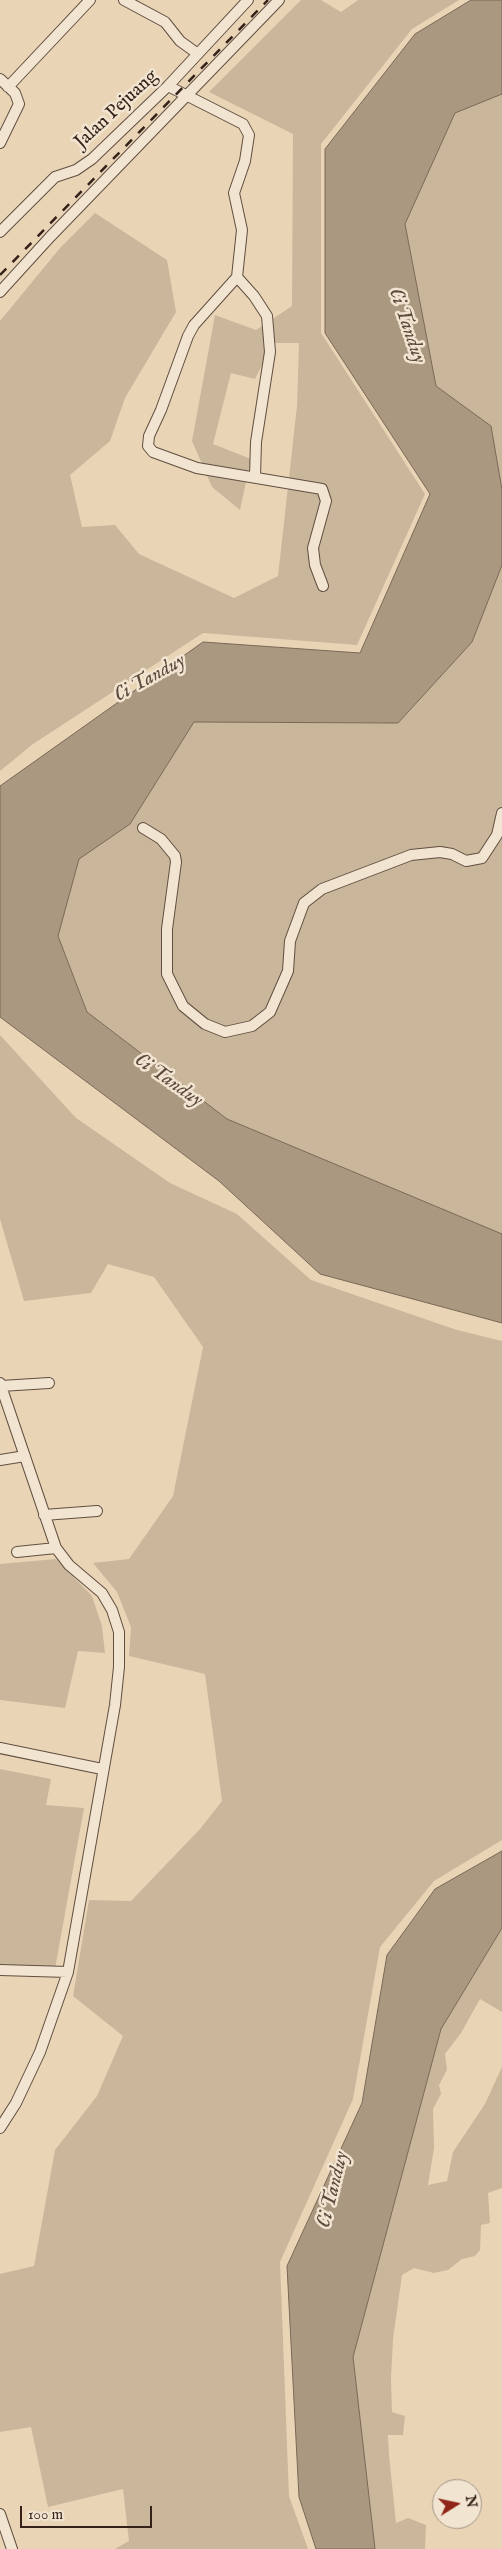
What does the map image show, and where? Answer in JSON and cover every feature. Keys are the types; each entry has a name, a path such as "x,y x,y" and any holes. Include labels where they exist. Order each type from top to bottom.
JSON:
{"street":[{"path":"8,86 90,0"},
{"path":"124,0 165,22 180,40 198,54"},
{"name":"Jalan Pejuang","path":"0,232 55,178 76,170 92,159 168,86 248,0"},
{"path":"0,292 56,230 280,0"},
{"path":"0,79 17,96 19,104 0,142"},
{"path":"168,86 243,124 249,135 245,161 234,193 242,230 236,277 194,325 188,336 149,436 148,446 153,452 197,468 255,476 319,488 324,491 326,506 313,548 315,565 323,586"},
{"path":"236,277 264,310 270,327 270,352 256,442 255,476"},
{"path":"143,828 161,839 175,856 176,862 168,929 167,974 183,1006 205,1024 224,1032 252,1026 270,1012 288,971 290,942 304,903 322,889 411,856 440,852 452,854 466,861 482,858 497,835 502,813"},
{"path":"0,2128 16,2103 40,2052 68,1972 102,1769 115,1705 119,1667 118,1632 112,1610 102,1593 68,1565 56,1548 1,1385 49,1382"},
{"path":"0,1460 26,1456"},
{"path":"44,1515 97,1511"},
{"path":"17,1552 56,1548"},
{"path":"0,1748 102,1769"},
{"path":"0,1970 68,1972"},
{"path":"0,2514 12,2549"}],"shaded area":[{"path":"301,0 321,0 341,12 358,0 459,0 412,29 321,144 321,333 425,494 357,645 203,633 33,744 0,771 0,321 60,248 95,213 167,260 176,312 125,398 110,441 70,475 82,527 115,525 139,554 234,598 278,576 297,406 299,343 273,343 255,379 231,373 213,444 251,459 240,510 212,487 192,441 215,315 256,330 292,306 293,134 209,92"},
{"path":"502,94 502,490 491,426 436,386 405,224 455,113"},
{"path":"502,565 502,1234 227,1119 87,1012 58,936 79,858 130,824 194,722 398,723 472,642"},
{"path":"0,1035 76,1118 170,1183 237,1214 311,1280 457,1330 502,1341 502,1840 434,1881 380,1947 353,2099 280,2262 289,2496 308,2549 115,2549 129,2541 123,2489 48,2507 31,2427 0,2432 0,2274 34,2266 55,2150 97,2096 123,2036 73,1996 89,1900 131,1901 200,1829 222,1801 205,1674 129,1656 131,1627 117,1592 93,1563 129,1559 173,1496 203,1347 154,1277 108,1264 91,1293 24,1301 0,1219"},
{"path":"56,1559 92,1596 102,1626 105,1653 78,1651 65,1708 0,1700 0,1564"},
{"path":"0,1769 51,1779 46,1805 84,1808 55,1969 0,1964"},
{"path":"502,1928 502,2012 480,1999 461,2033 445,2054 447,2070 439,2085 441,2094 433,2109 434,2148 428,2185 447,2181 453,2152 485,2104 502,2067 502,2188 488,2193 490,2223 481,2225 480,2250 475,2256 462,2259 448,2270 434,2273 414,2268 402,2275 393,2339 391,2379 392,2412 405,2416 403,2435 388,2435 389,2455 396,2523 408,2518 426,2525 425,2549 375,2549 353,2357 441,2029"}],"water":[{"name":"Ci Tanduy","path":"471,0 502,0 502,94 455,113 405,224 436,386 491,426 502,490 502,565 472,642 398,723 194,722 130,824 79,859 58,936 87,1012 227,1119 502,1234 502,1323 320,1274 219,1181 0,1017 0,786 203,642 360,653 430,494 325,333 325,149 415,34"},
{"name":"Ci Tanduy","path":"502,1851 502,1928 441,2029 353,2357 375,2549 316,2549 299,2497 287,2266 362,2103 387,1955 435,1889"}],"railway":[{"path":"0,275 268,0"}]}
